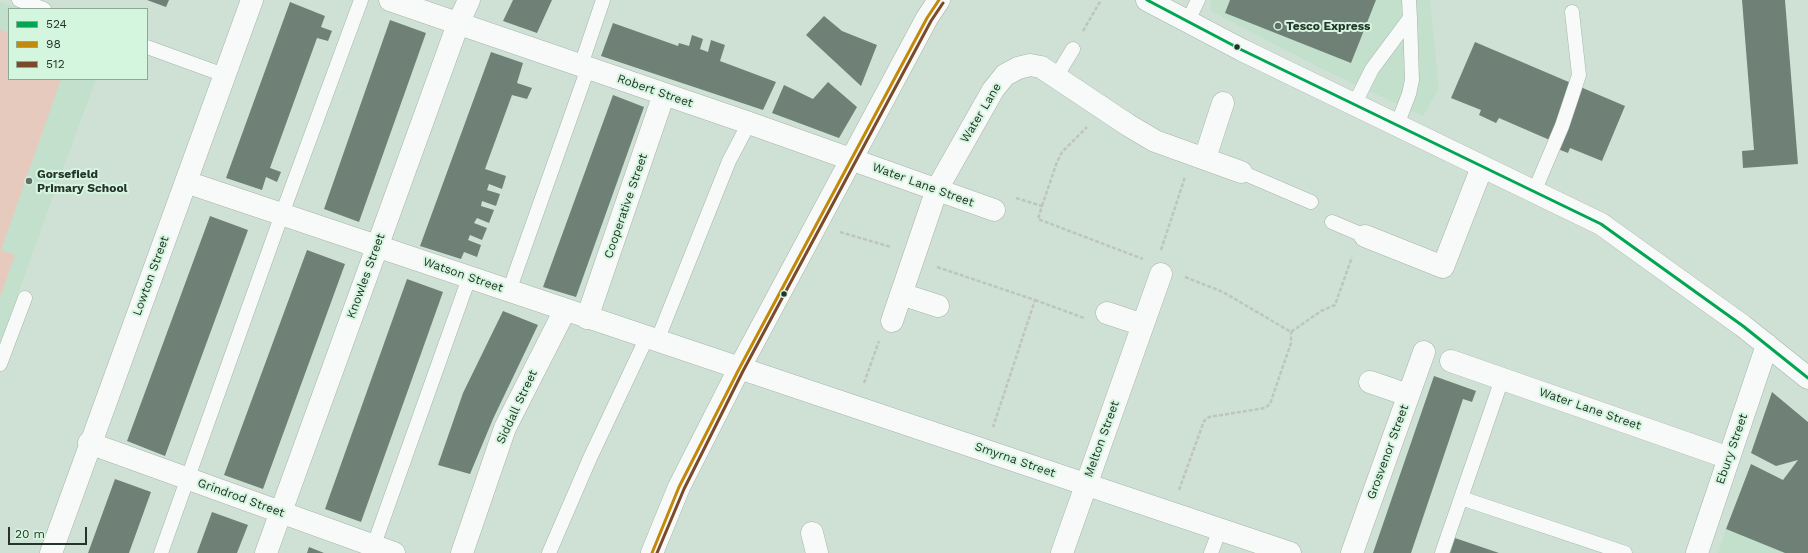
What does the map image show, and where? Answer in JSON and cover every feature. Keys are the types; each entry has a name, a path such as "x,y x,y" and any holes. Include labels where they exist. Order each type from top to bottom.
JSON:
{"street":[{"name":"Lowton Street","path":"51,553 252,0"},
{"name":"Robert Street","path":"390,0 852,159"},
{"name":"Knowles Street","path":"266,553 458,24 469,0"},
{"path":"652,553 679,487 739,369 852,159 928,9 939,0"},
{"path":"1147,0 1354,105 1601,224 1767,345 1808,378"},
{"name":"Water Lane","path":"892,321 937,190 993,90 1005,75 1018,68 1030,65 1041,67 1155,141 1241,172"},
{"name":"Cooperative Street","path":"587,318 664,94"},
{"path":"1199,156 1224,103"},
{"name":"Water Lane Street","path":"852,159 994,210"},
{"path":"1362,235 1443,268 1482,167"},
{"name":"Watson Street","path":"186,182 739,369"},
{"name":"Melton Street","path":"1062,553 1142,326 1159,269"},
{"path":"901,294 938,306"},
{"name":"Siddall Street","path":"462,553 505,428 565,310"},
{"path":"1107,313 1142,326"},
{"name":"Ebury Street","path":"1697,553 1767,345"},
{"name":"Grosvenor Street","path":"1352,553 1424,352"},
{"name":"Water Lane Street","path":"1451,361 1729,458"},
{"name":"Smyrna Street","path":"739,369 1290,553"},
{"path":"1370,382 1408,395"},
{"name":"Grindrod Street","path":"90,443 281,513 379,551"}],"lane":[{"path":"19,0 41,8"},
{"path":"161,553 282,214 361,0"},
{"path":"509,291 584,67 604,0"},
{"path":"1188,22 1198,0"},
{"path":"1397,125 1410,94 1412,80 1409,0"},
{"path":"1534,192 1562,126 1579,75 1572,12"},
{"path":"1354,105 1372,69 1410,18"},
{"path":"148,46 224,75"},
{"path":"1056,77 1073,49"},
{"path":"549,553 590,458 652,339 729,161 749,123"},
{"path":"1241,172 1311,202"},
{"path":"1332,222 1362,235"},
{"path":"379,551 469,278"},
{"path":"0,364 25,298"},
{"path":"1442,553 1502,379"},
{"path":"1461,498 1625,553"},
{"path":"1211,553 1220,529"}],"path":[{"path":"1073,49 1101,0"},
{"path":"1104,109 1062,152 1057,162 1038,219 1159,269 1170,271 1223,292 1291,332"},
{"path":"1159,269 1199,156"},
{"path":"994,210 1001,193 1042,206"},
{"path":"817,225 914,257 1094,322 1107,313"},
{"path":"1291,332 1321,311 1335,305 1362,235"},
{"path":"985,450 1035,300"},
{"path":"856,407 884,329 892,321"},
{"path":"1171,513 1204,421 1209,417 1265,408 1270,404 1291,343 1291,332"}],"shaded area":[{"path":"1210,0 1430,0 1439,88 1423,116 1322,69 1211,11"},
{"name":"Gorsefield Primary School","path":"0,2 17,8 8,8 8,80 96,80 0,343"},
{"path":"0,29 8,33 8,80 61,80 1,250 15,255 0,297"},
{"path":"1726,529 1785,553 1718,553"}],"building":[{"path":"147,0 169,0 166,7"},
{"path":"513,0 552,0 537,33 503,21"},
{"path":"1230,0 1376,0 1351,63 1225,13"},
{"path":"1742,0 1785,0 1798,164 1743,168 1742,151 1754,150"},
{"path":"290,2 325,16 321,27 332,31 328,41 317,38 270,168 281,172 277,182 266,177 262,190 226,178"},
{"path":"824,16 842,31 877,45 861,86 806,35"},
{"path":"390,20 426,33 359,222 324,209"},
{"path":"613,23 678,46 679,43 689,46 692,35 703,39 700,49 708,52 711,40 725,45 720,61 776,82 763,110 601,56"},
{"path":"1475,42 1625,106 1602,161 1570,148 1568,153 1550,146 1552,141 1499,118 1496,123 1479,115 1481,110 1451,98"},
{"path":"491,52 523,63 517,83 532,88 527,99 512,95 485,169 506,176 502,189 489,184 487,190 500,194 496,206 482,201 481,206 494,210 489,223 477,218 474,223 487,228 482,240 470,235 468,240 481,245 477,257 464,252 461,259 420,246"},
{"path":"828,82 857,107 839,138 772,113 784,85 813,99"},
{"path":"613,95 644,107 576,297 543,287"},
{"path":"210,216 248,230 165,456 127,441"},
{"path":"307,250 345,264 263,489 224,475"},
{"path":"407,279 443,292 361,522 325,509"},
{"path":"503,311 538,325 493,419 470,474 438,465 463,393"},
{"path":"1434,376 1476,391 1472,402 1463,399 1411,553 1373,553"},
{"path":"1772,392 1808,422 1808,553 1785,553 1726,529 1751,464 1783,480 1798,460 1776,466 1751,453"},
{"path":"115,479 151,492 129,553 88,553"},
{"path":"212,512 248,525 237,553 197,553"},
{"path":"1455,538 1499,553 1450,553"},
{"path":"309,547 324,553 307,553"}],"transit line":[{"name":"98","path":"652,553 679,487 739,369 927,18 939,0"},
{"name":"524","path":"1147,0 1242,50 1601,224 1743,326 1808,378"},
{"name":"512","path":"657,553 684,489 743,371 931,21 943,3"}],"place":[{"name":"Tesco Express","path":"1278,26"},
{"name":"Gorsefield Primary School","path":"29,181"}]}
